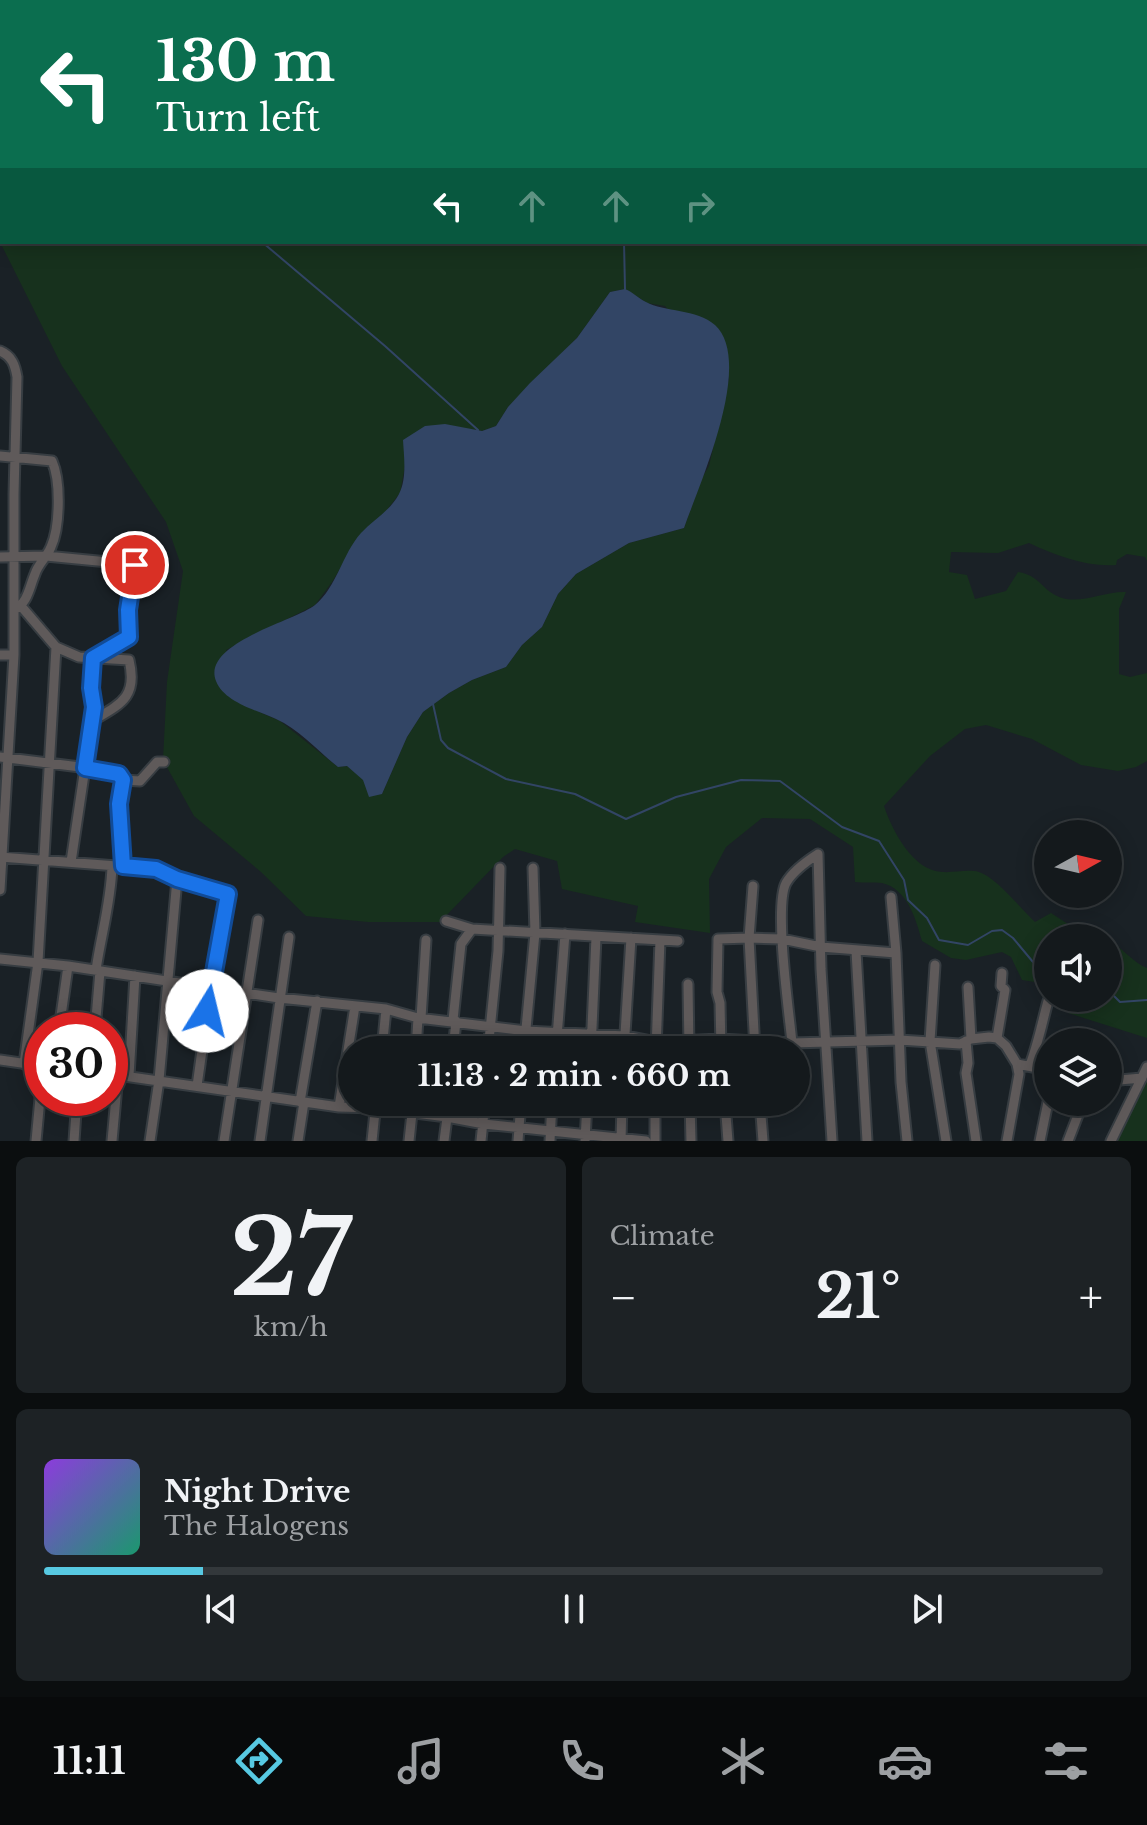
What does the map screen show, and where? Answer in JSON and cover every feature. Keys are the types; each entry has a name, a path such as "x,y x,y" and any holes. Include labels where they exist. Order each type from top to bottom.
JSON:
{"street":[{"path":"0,351 12,360 17,377 17,608 3,758 0,890"},
{"path":"0,456 54,463 58,519 52,546 36,570 29,594 17,608"},
{"path":"0,557 46,556 160,567"},
{"path":"93,658 129,637 128,610 135,565"},
{"path":"17,608 56,647 79,657 129,660 132,687 122,702 92,721"},
{"path":"31,1012 38,962 56,647"},
{"path":"0,655 14,655"},
{"path":"71,862 92,721 93,658"},
{"path":"3,758 119,774 123,780 119,804 123,866"},
{"path":"123,780 140,781 157,762 164,762"},
{"path":"791,1036 782,939 785,884 818,854 832,1141"},
{"path":"1,857 156,869 177,879 228,894 197,1086"},
{"path":"96,1012 102,925 109,912 112,866"},
{"path":"489,1036 500,868"},
{"path":"525,1036 535,933 533,868"},
{"path":"150,1141 159,1080 177,879"},
{"path":"753,886 749,938 754,1036"},
{"path":"891,897 907,1141"},
{"path":"224,1141 258,920"},
{"path":"446,921 472,929 678,941"},
{"path":"453,1036 461,944 472,929"},
{"path":"557,1036 565,934"},
{"path":"260,1141 289,937"},
{"path":"592,1034 596,937"},
{"path":"0,959 98,970 279,998 386,1009 420,1018 526,1031 625,1036 631,938"},
{"path":"720,1036 718,939 782,939 821,947 896,953"},
{"path":"418,1036 426,940"},
{"path":"656,1036 660,940"},
{"path":"856,951 867,1141"},
{"path":"935,965 930,1041 946,1141"},
{"path":"62,1012 68,966"},
{"path":"1002,973 1001,986 1005,990 997,1038 1017,1064 1019,1074 1007,1141"},
{"path":"128,1019 135,976"},
{"path":"688,984 688,1036"},
{"path":"968,987 966,1073 976,1141"},
{"path":"298,1141 317,1001"},
{"path":"350,1036 355,1006"},
{"path":"383,1036 386,1009"},
{"path":"1030,1065 1045,1012"},
{"path":"810,1042 900,1040 948,1044 997,1038"},
{"path":"0,1060 24,1064"},
{"path":"1017,1064 1034,1066"},
{"path":"1111,1141 1147,1067"},
{"path":"128,1076 338,1107"},
{"path":"1122,1080 1142,1078"},
{"path":"36,1141 38,1116"},
{"path":"74,1141 76,1116"},
{"path":"112,1141 115,1116"},
{"path":"372,1141 374,1116"},
{"path":"409,1141 411,1116"},
{"path":"442,1116 484,1124 550,1129 585,1138 646,1141"},
{"path":"481,1141 484,1116"},
{"path":"518,1141 520,1116"},
{"path":"550,1141 551,1116"},
{"path":"585,1138 586,1116"},
{"path":"621,1139 622,1116"},
{"path":"655,1116 655,1141"},
{"path":"690,1116 691,1141"},
{"path":"726,1116 728,1141"},
{"path":"761,1116 763,1141"},
{"path":"1040,1141 1045,1116"},
{"path":"1068,1141 1078,1116"},
{"path":"444,1141 447,1117"}],"green space":[{"path":"1,244 1147,244 1147,561 1145,557 1127,554 1117,560 1116,565 1094,564 1061,556 1029,543 998,553 951,552 949,572 967,575 975,599 1006,591 1018,572 1032,577 1062,598 1126,592 1119,609 1119,674 1130,677 1147,673 1147,761 1118,771 1081,765 1032,739 986,725 965,729 930,756 884,806 905,848 922,865 942,872 979,872 1001,887 1035,922 1051,913 1068,924 1034,924 1034,982 1022,980 1011,957 1002,952 966,960 951,958 922,941 910,906 904,898 891,886 882,883 855,882 853,847 810,819 762,818 726,847 709,879 710,933 635,922 638,906 562,889 557,861 515,849 503,857 440,922 368,922 306,916 261,872 194,816 163,760 167,682 183,571 166,522 62,366","holes":["625,289 647,303 665,306 729,378 709,466 684,528 629,543 576,574 558,594 542,627 522,645 506,667 472,680 423,712 407,737 382,794 347,766 338,767 280,721 259,712 226,650 315,605 361,534 400,493 405,466 470,429 482,431 496,426 508,407 577,338 610,292"]},
{"path":"1122,950 1147,968 1147,1038 1068,1013 1122,1012"},
{"path":"1147,1066 1147,1141 1114,1141"}],"water":[{"path":"625,289 653,305 708,320 715,325 726,343 729,366 727,394 711,455 684,528 629,543 576,574 558,594 542,627 522,645 506,667 472,680 423,712 407,737 382,794 369,797 363,780 347,766 338,767 293,729 226,695 216,681 215,667 222,655 235,644 304,611 323,598 354,541 395,500 402,488 404,475 403,440 425,426 445,424 482,431 496,426 530,383 577,338 610,292"}],"waterway":[{"path":"264,244 478,430"},
{"path":"624,244 625,289"},
{"path":"433,704 441,740 448,748 506,779 575,794 626,819 676,797 741,780 780,781 842,827 879,841 904,880 908,900 927,918 939,940 968,945 992,931 1002,930 1034,963"},
{"path":"1122,1002 1147,1000"}],"route":[{"path":"135,565 130,584 129,637 93,658 91,688 94,707 85,768 119,774 123,780 119,804 123,866 156,869 177,879 228,894 207,1011"}]}
